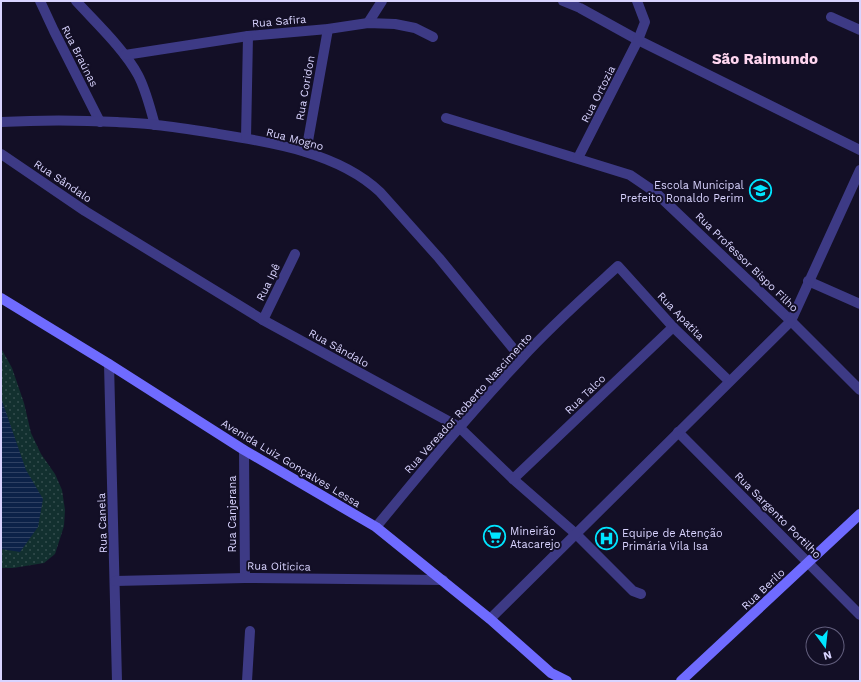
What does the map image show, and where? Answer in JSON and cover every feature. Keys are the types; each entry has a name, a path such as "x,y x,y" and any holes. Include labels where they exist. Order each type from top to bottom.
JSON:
{"street":[{"name":"Rua Braúnas","path":"40,1 100,122"},
{"path":"76,1 125,55 138,75 155,125"},
{"path":"368,23 382,1"},
{"path":"564,1 580,8 638,40 860,150"},
{"name":"Rua Ortozia","path":"578,158 638,40 645,22 637,1"},
{"path":"831,17 860,30"},
{"name":"Rua Safira","path":"125,55 248,36 328,29 368,23 395,24 415,28 433,37"},
{"name":"Rua Coridon","path":"306,152 328,29"},
{"path":"246,138 248,36"},
{"name":"Rua Professor Bispo Filho","path":"446,118 630,175 655,192 791,321 860,390"},
{"name":"Rua Mogno","path":"1,122 100,122 155,125 246,138 306,152 348,168 371,183 380,192 439,258 521,358"},
{"name":"Rua Sândalo","path":"1,154 85,211 263,320 459,428 513,479 576,534 633,592 641,594"},
{"path":"490,619 791,321 808,281 856,189 860,170"},
{"name":"Rua Ipê","path":"263,320 295,254"},
{"name":"Rua Vereador Roberto Nascimento","path":"376,527 459,428 521,358 618,266"},
{"name":"Rua Apatita","path":"618,266 673,327 729,381"},
{"path":"808,281 860,304"},
{"name":"Avenida Luiz Gonçalves Lessa","path":"1,298 109,364 244,450 376,527 490,619 554,677 567,681"},
{"name":"Rua Talco","path":"513,479 673,327"},
{"name":"Rua Canela","path":"109,364 117,681"},
{"name":"Rua Sargento Portilho","path":"678,432 860,615"},
{"name":"Rua Canjerana","path":"244,450 245,578"},
{"name":"Rua Berilo","path":"681,681 860,514"},
{"name":"Rua Oiticica","path":"115,581 245,578 443,580"},
{"path":"247,681 250,631"}],"green space":[{"path":"1,348 12,368 24,403 31,433 41,454 55,474 62,490 65,510 64,526 55,554 44,563 13,568 1,568"}],"water":[{"path":"1,398 26,470 43,499 38,527 20,552 1,549"}],"place":[{"name":"Escola Municipal Prefeito Ronaldo Perim","path":"760,191"},
{"name":"Mineirão Atacarejo","path":"494,537"},
{"name":"Equipe de Atenção Primária Vila Isa","path":"607,539"}],"district":[{"name":"São Raimundo","path":"765,59"}]}
